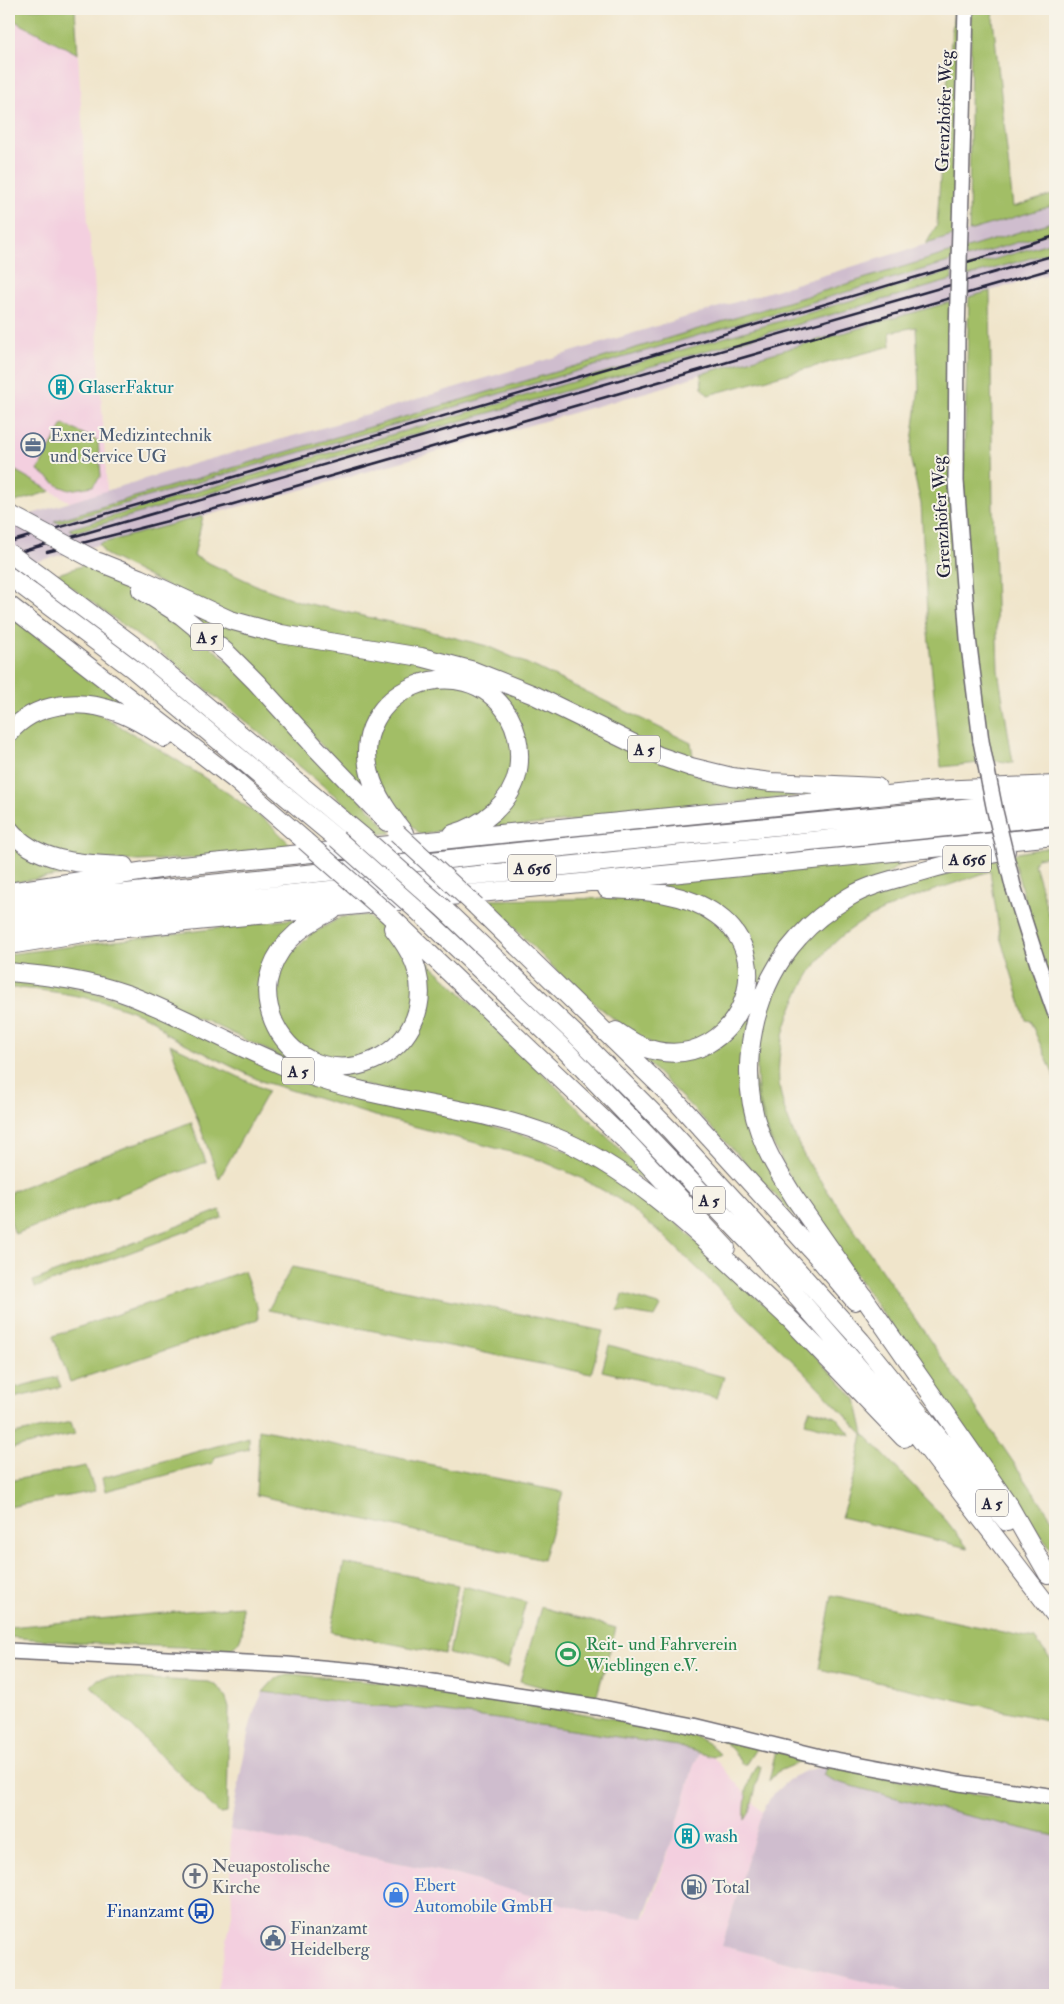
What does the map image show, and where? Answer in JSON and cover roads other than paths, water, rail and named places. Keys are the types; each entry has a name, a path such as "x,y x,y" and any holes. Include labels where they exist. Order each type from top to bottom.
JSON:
{"highway":[{"name":"A 5","path":"9,514 96,560 230,620 281,634 421,657 474,670 534,695 660,756 692,768 732,777 771,782 843,786 920,787 937,790 1055,785"},
{"name":"A 5","path":"9,553 142,652 363,837 444,909 583,1041 670,1130 861,1341 1052,1579"},
{"name":"A 5","path":"96,560 182,616 227,653 316,748 401,833"},
{"name":"A 5","path":"14,580 133,669 337,839 565,1050 737,1230 853,1361 920,1440 1055,1615"},
{"path":"9,605 234,779 367,897 385,916 399,936 417,970 419,1003 412,1024 400,1043 392,1050 373,1062 340,1068 318,1063 298,1053 286,1041 276,1028 268,1001 268,984 278,953 292,936 321,916 352,905"},
{"path":"420,848 474,826 499,806 513,785 520,760 517,735 506,712 495,700 480,689 453,679 418,683 394,697 378,717 368,744 370,773 383,804 401,833 420,848 476,906 677,1102 816,1255 917,1374 1008,1504 1052,1579"},
{"path":"9,732 27,716 48,707 73,704 90,705 116,711 148,727 234,779"},
{"path":"9,892 172,867 420,848 937,790"},
{"name":"A 656","path":"9,910 126,893 602,843 1055,799"},
{"name":"A 656","path":"9,927 94,914 1055,816"},
{"path":"9,829 32,848 57,859 97,865 172,867"},
{"name":"A 656","path":"542,887 1055,838"},
{"name":"A 656","path":"917,1374 794,1197 772,1160 759,1132 749,1080 750,1053 754,1030 769,980 781,960 799,937 822,915 851,896 880,883 963,860 1055,838"},
{"path":"9,945 96,932 542,887 559,890 609,889 648,891 681,898 708,909 727,923 740,941 747,962 748,985 733,1021 712,1041 692,1050 680,1052 658,1051 636,1044 568,995"},
{"name":"A 5","path":"385,916 628,1142 793,1322 911,1445 949,1489 976,1511"},
{"name":"A 5","path":"9,972 58,977 120,992 175,1015 266,1058 304,1073 350,1088 478,1114 550,1136 593,1156 671,1211 793,1322"}],"main road":[{"name":"Grenzhöfer Weg","path":"966,9 956,334 956,481 968,638 981,741 995,811 1014,886 1055,1012"},
{"path":"9,1651 287,1665 376,1673 597,1707 694,1726 825,1758 959,1783 1055,1797"}],"railway":[{"path":"9,542 1055,236"},
{"path":"9,555 1055,255"},
{"path":"47,552 230,505 1055,268"}],"place":[{"name":"GlaserFaktur","path":"61,387"},
{"name":"Exner Medizintechnik und Service UG","path":"33,445"},
{"name":"Reit- und Fahrverein Wieblingen e.V.","path":"568,1654"},
{"name":"wash","path":"687,1836"},
{"name":"Neuapostolische Kirche","path":"195,1876"},
{"name":"Total","path":"694,1887"},
{"name":"Ebert Automobile GmbH","path":"396,1895"},
{"name":"Finanzamt","path":"201,1911"},
{"name":"Finanzamt Heidelberg","path":"273,1938"}]}
